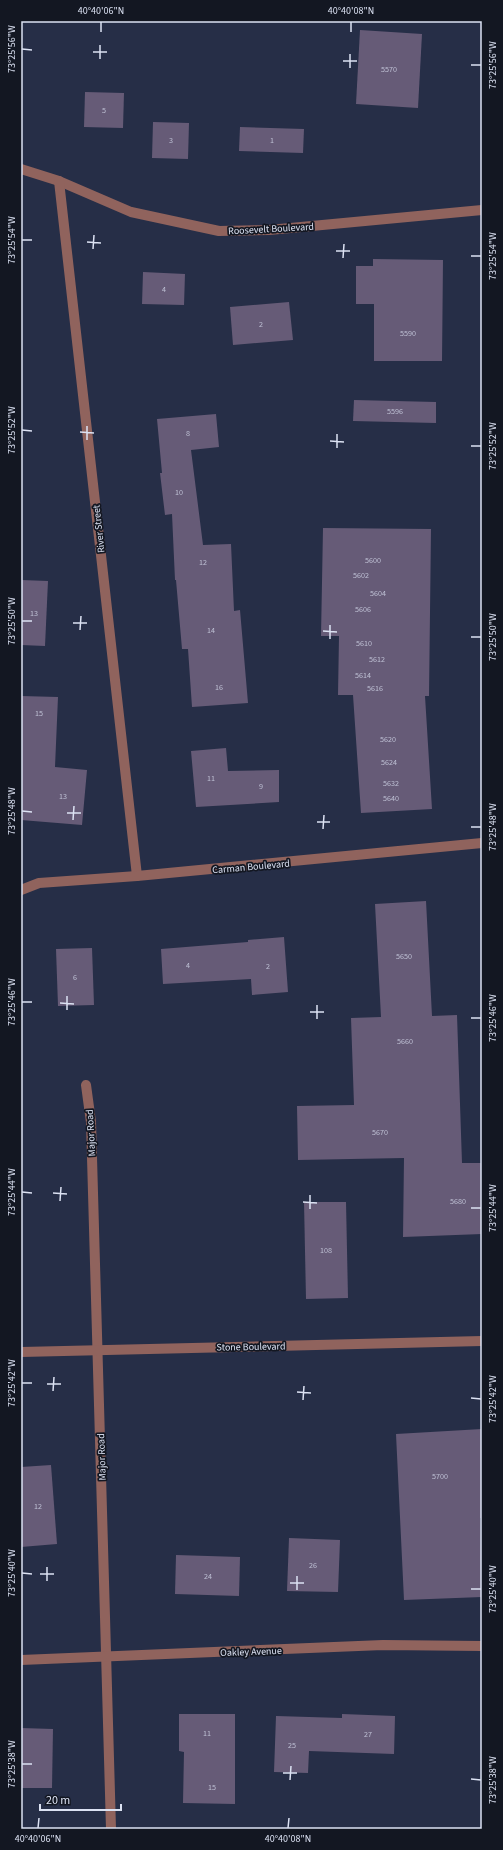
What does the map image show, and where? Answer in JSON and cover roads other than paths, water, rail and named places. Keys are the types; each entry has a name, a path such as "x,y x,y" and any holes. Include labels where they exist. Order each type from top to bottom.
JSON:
{"street":[{"name":"Roosevelt Boulevard","path":"21,169 59,181 131,212 220,231 269,230 482,210"},
{"name":"River Street","path":"59,181 137,876"},
{"name":"Carman Boulevard","path":"21,890 39,883 137,876 482,843"},
{"name":"Major Road","path":"86,1085 91,1122 111,1829"},
{"name":"Stone Boulevard","path":"21,1352 482,1341"},
{"name":"Oakley Avenue","path":"21,1660 383,1645 482,1646"}]}
